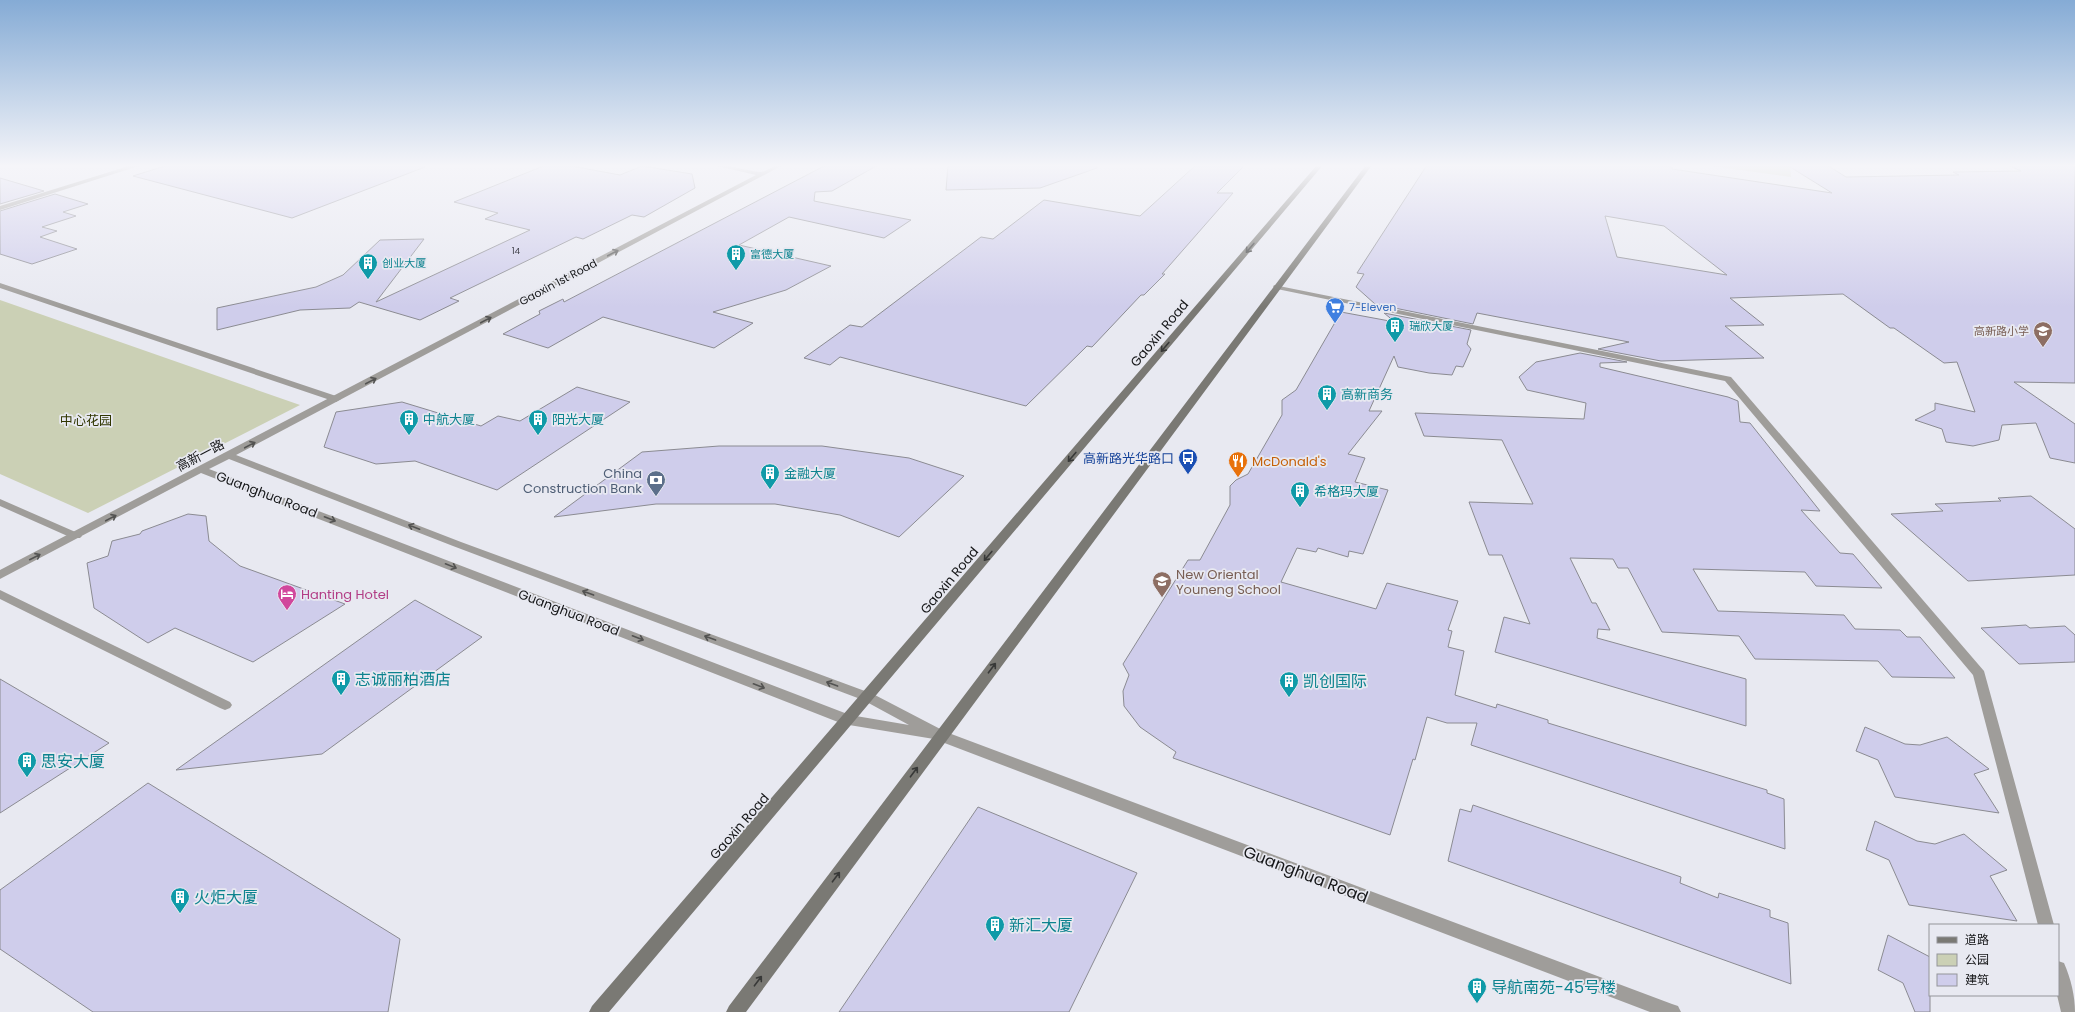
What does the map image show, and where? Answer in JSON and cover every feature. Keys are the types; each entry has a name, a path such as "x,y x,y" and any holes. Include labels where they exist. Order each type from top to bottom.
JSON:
{"main road":[{"name":"Gaoxin Road","path":"598,1012 1280,212"},
{"path":"735,1012 1333,212"}],"street":[{"name":"Gaoxin 1st Road","path":"336,400 690,212"},
{"path":"0,285 336,400"},
{"path":"1277,287 1728,379 1979,674 2046,924"},
{"name":"高新一路","path":"76,536 336,400"},
{"name":"Guanghua Road","path":"230,456 457,544 868,697 941,736 1672,1012"},
{"name":"Guanghua Road","path":"202,470 848,720 941,736"},
{"path":"0,502 76,536"},
{"path":"0,575 76,536"},
{"path":"0,594 225,705"},
{"path":"2059,973 2070,1012"}],"green space":[{"name":"中心花园","path":"0,300 300,405 88,513 0,474"}],"building":[{"path":"0,212 64,212 76,216 42,227 57,231 40,237 77,249 32,264 0,254"},
{"path":"270,212 307,212 292,218"},
{"path":"495,212 652,212 644,217 632,215 583,239 576,237 450,298 459,301 420,320 359,302 350,308 300,310 217,330 217,308 316,287 343,275 380,240 424,239 376,302 530,230 485,219 498,213"},
{"path":"736,212 871,212 911,220 884,238 789,217 739,245 831,266 786,290 713,312 753,323 714,348 603,317 548,348 503,334 540,314 539,311 563,299 564,302"},
{"path":"1028,212 1117,212 1140,216 1144,212 1216,212 1162,274 1165,274 1144,295 1141,295 1092,347 1087,346 1026,406 840,357 830,365 804,358 850,325 862,327 981,237 993,239"},
{"path":"1396,212 2075,212 2075,383 2014,382 2075,424 2075,463 2050,458 2036,423 2002,425 1999,440 1973,446 1946,442 1942,429 1915,420 1935,410 1935,403 1975,412 1957,362 1944,363 1894,328 1890,328 1843,294 1730,298 1764,325 1725,326 1764,358 1661,361 1598,349 1629,342 1477,313 1473,324 1375,304 1356,287 1364,274 1357,273","holes":["1605,216 1664,226 1727,275 1617,257"]},
{"path":"1341,312 1395,322 1384,313 1471,330 1467,344 1471,349 1463,367 1456,366 1452,375 1429,373 1398,367 1394,356 1369,411 1382,411 1348,454 1365,458 1355,482 1388,490 1363,554 1349,551 1348,557 1318,548 1316,552 1297,548 1281,582 1376,609 1387,583 1458,601 1448,630 1452,631 1448,647 1464,651 1455,695 1496,708 1497,704 1548,720 1548,723 1767,790 1767,793 1784,799 1785,849 1471,745 1477,723 1447,723 1427,717 1415,760 1413,759 1390,835 1173,758 1176,752 1140,727 1124,706 1123,691 1129,675 1123,664 1188,560 1200,560 1230,505 1230,486 1236,480 1248,474 1282,415 1282,400 1296,390"},
{"path":"1580,353 1627,362 1600,363 1600,367 1728,397 1738,401 1740,422 1750,423 1820,511 1801,510 1840,553 1853,554 1882,588 1816,586 1805,572 1693,569 1718,611 1844,615 1855,629 1900,630 1907,637 1920,637 1955,678 1892,677 1878,661 1755,659 1739,636 1662,632 1628,568 1618,568 1613,559 1570,558 1592,603 1596,603 1610,630 1598,629 1597,638 1746,679 1746,726 1495,652 1504,617 1530,624 1502,555 1489,555 1469,502 1533,504 1502,440 1424,436 1415,413 1584,419 1586,403 1527,390 1519,377 1536,362"},
{"path":"577,387 630,402 497,490 415,461 376,464 324,447 336,412 402,402 481,426 498,416 520,421"},
{"name":"金融大厦","path":"719,446 822,446 909,458 964,476 899,537 840,515 775,504 656,504 554,517 642,452"},
{"path":"2031,496 2075,529 2075,575 1968,581 1891,514 1943,511 1935,504 2001,501 1998,498"},
{"path":"188,514 206,516 209,541 240,566 345,604 253,662 175,628 148,643 94,608 87,563 108,556 112,541 140,534 142,531"},
{"name":"志诚丽柏酒店","path":"415,600 482,637 322,754 176,770"},
{"path":"2026,625 2030,628 2065,626 2075,635 2075,662 2019,664 1981,628"},
{"name":"思安大厦","path":"0,679 109,743 0,813"},
{"path":"1865,727 1905,744 1920,745 1947,737 1989,769 1974,774 1999,813 1895,797 1878,760 1856,751"},
{"name":"火炬大厦","path":"148,783 400,939 388,1012 93,1012 0,949 0,890"},
{"path":"1473,805 1681,877 1680,883 1718,898 1719,893 1770,910 1770,917 1788,923 1791,984 1448,861 1460,809 1471,812"},
{"name":"新汇大厦","path":"978,807 1137,873 1069,1012 839,1012"},
{"path":"1875,821 1917,841 1935,844 1964,834 2007,870 1990,876 2017,921 1909,905 1889,860 1866,850"},
{"path":"1888,935 1929,956 1930,1012 1915,1012 1903,983 1878,970"}],"place":[{"name":"富德大厦","path":"736,271"},
{"name":"创业大厦","path":"368,280"},
{"name":"7-Eleven","path":"1335,324"},
{"name":"瑞欣大厦","path":"1395,343"},
{"name":"高新路小学","path":"2043,348"},
{"name":"高新商务","path":"1327,411"},
{"name":"中航大厦","path":"409,436"},
{"name":"阳光大厦","path":"538,436"},
{"name":"高新路光华路口","path":"1188,475"},
{"name":"McDonald's","path":"1238,478"},
{"name":"金融大厦","path":"770,490"},
{"name":"China Construction Bank","path":"656,497"},
{"name":"希格玛大厦","path":"1300,508"},
{"name":"New Oriental Youneng School","path":"1162,598"},
{"name":"Hanting Hotel","path":"287,611"},
{"name":"志诚丽柏酒店","path":"341,696"},
{"name":"凯创国际","path":"1289,698"},
{"name":"思安大厦","path":"27,778"},
{"name":"火炬大厦","path":"180,914"},
{"name":"新汇大厦","path":"995,942"},
{"name":"导航南苑-45号楼","path":"1477,1004"}]}
